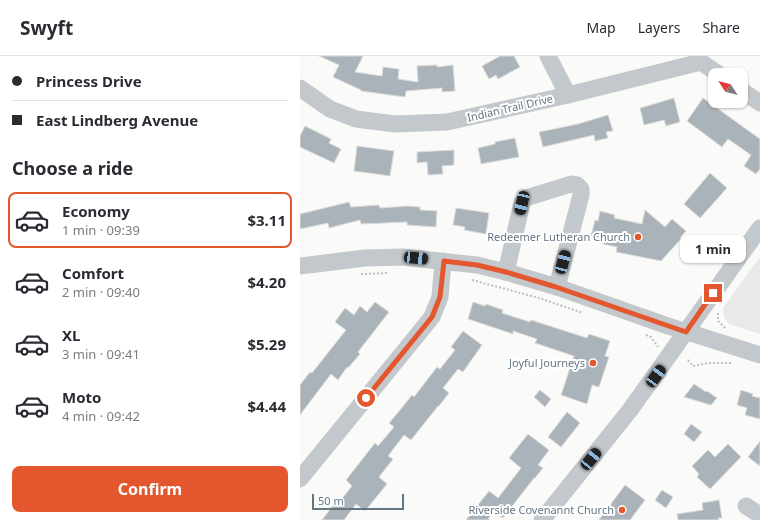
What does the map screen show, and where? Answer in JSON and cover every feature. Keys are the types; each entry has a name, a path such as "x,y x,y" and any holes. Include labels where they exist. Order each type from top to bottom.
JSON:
{"street":[{"path":"548,56 568,95"},
{"name":"Indian Trail Drive","path":"300,88 330,110 356,119 395,124 447,122 568,95 703,59 713,68"},
{"path":"748,95 760,103"},
{"path":"506,272 522,203 526,198 571,184 577,185 581,190 581,195 556,287"},
{"path":"542,520 630,410 760,228"},
{"path":"300,266 373,258 402,257 477,265 556,287 686,332 760,355"},
{"path":"300,480 432,317 440,297 444,261"}],"path":[{"path":"361,274 393,273"},
{"path":"467,279 539,298 589,315"},
{"path":"718,310 718,320 726,329"},
{"path":"645,334 651,337 658,346"},
{"path":"688,360 693,366 708,363 730,362 736,364"}],"shaded area":[{"path":"760,257 760,334 729,324 724,317 723,308"}],"building":[{"path":"319,56 363,56 355,72 382,76 383,67 399,69 398,79 418,82 417,66 437,65 437,67 453,65 455,91 442,92 442,88 406,91 405,97 361,91 333,77 339,65"},
{"path":"500,56 514,56 520,67 498,79 496,75 489,79 482,66"},
{"path":"674,98 680,122 666,126 664,120 644,125 640,108"},
{"path":"703,98 708,102 708,108 717,108 760,139 760,169 756,174 744,166 751,155 728,139 722,147 687,121"},
{"path":"608,115 613,131 606,132 608,138 595,141 594,135 543,147 539,132 578,124"},
{"path":"305,126 331,139 329,143 341,149 334,163 300,147 300,136"},
{"path":"515,138 519,157 481,164 478,148 495,144 495,142"},
{"path":"357,146 394,151 390,176 354,171"},
{"path":"454,150 454,165 442,166 443,174 428,175 427,162 417,163 417,152"},
{"path":"710,173 727,188 700,218 684,204"},
{"path":"349,202 351,207 379,205 380,208 408,206 420,207 420,210 437,211 436,227 407,225 407,222 361,224 360,220 329,228 328,223 300,229 300,214"},
{"path":"456,208 489,213 486,234 464,230 465,227 453,225"},
{"name":"Redeemer Lutheran Church","path":"645,210 665,227 672,219 686,231 680,238 681,239 661,261 616,252 617,247 603,244 604,239 591,236 595,220 598,221 600,211 615,215 614,218 642,224"},
{"path":"375,302 389,312 358,352 360,354 348,368 347,367 338,380 331,374 300,415 300,385 310,372 312,373 346,330 335,322 345,308 354,315 360,306 367,312"},
{"path":"473,302 485,306 486,304 503,310 502,313 530,322 531,320 587,338 589,334 610,341 605,356 609,357 599,387 592,385 587,404 561,395 574,356 535,343 537,339 513,331 513,334 468,319"},
{"path":"463,331 482,345 463,372 458,369 443,388 449,393 411,440 404,435 388,456 393,459 379,477 387,484 365,511 356,504 344,520 322,520 338,499 340,501 352,486 346,480 375,443 378,446 394,427 389,423 412,395 414,397 437,367 440,369 455,350 451,347"},
{"path":"694,384 717,398 711,405 684,397"},
{"path":"540,390 551,399 545,407 534,397"},
{"path":"741,390 753,394 752,396 760,398 760,419 745,415 747,408 737,405"},
{"path":"567,412 580,423 561,447 548,437"},
{"path":"691,424 702,432 694,442 684,434"},
{"path":"528,434 549,450 538,465 543,468 503,518 494,511 488,519 490,520 466,520 489,491 498,498 521,468 509,458"},
{"path":"760,441 760,466 748,457"},
{"path":"728,444 741,457 710,489 697,477 699,474 692,466 708,450 715,457"},
{"name":"Riverside Covenannt Church","path":"625,485 645,500 630,520 599,520"},
{"path":"662,490 673,497 666,508 655,500"},
{"path":"719,500 722,518 718,518 719,520 678,520 677,514 703,510 702,503"}],"place":[{"name":"Redeemer Lutheran Church","path":"638,237"},
{"name":"Joyful Journeys","path":"593,363"},
{"name":"Riverside Covenannt Church","path":"622,510"}],"route":[{"path":"366,398 432,317 440,297 444,261 477,265 506,272 556,287 686,332 713,293"}]}
